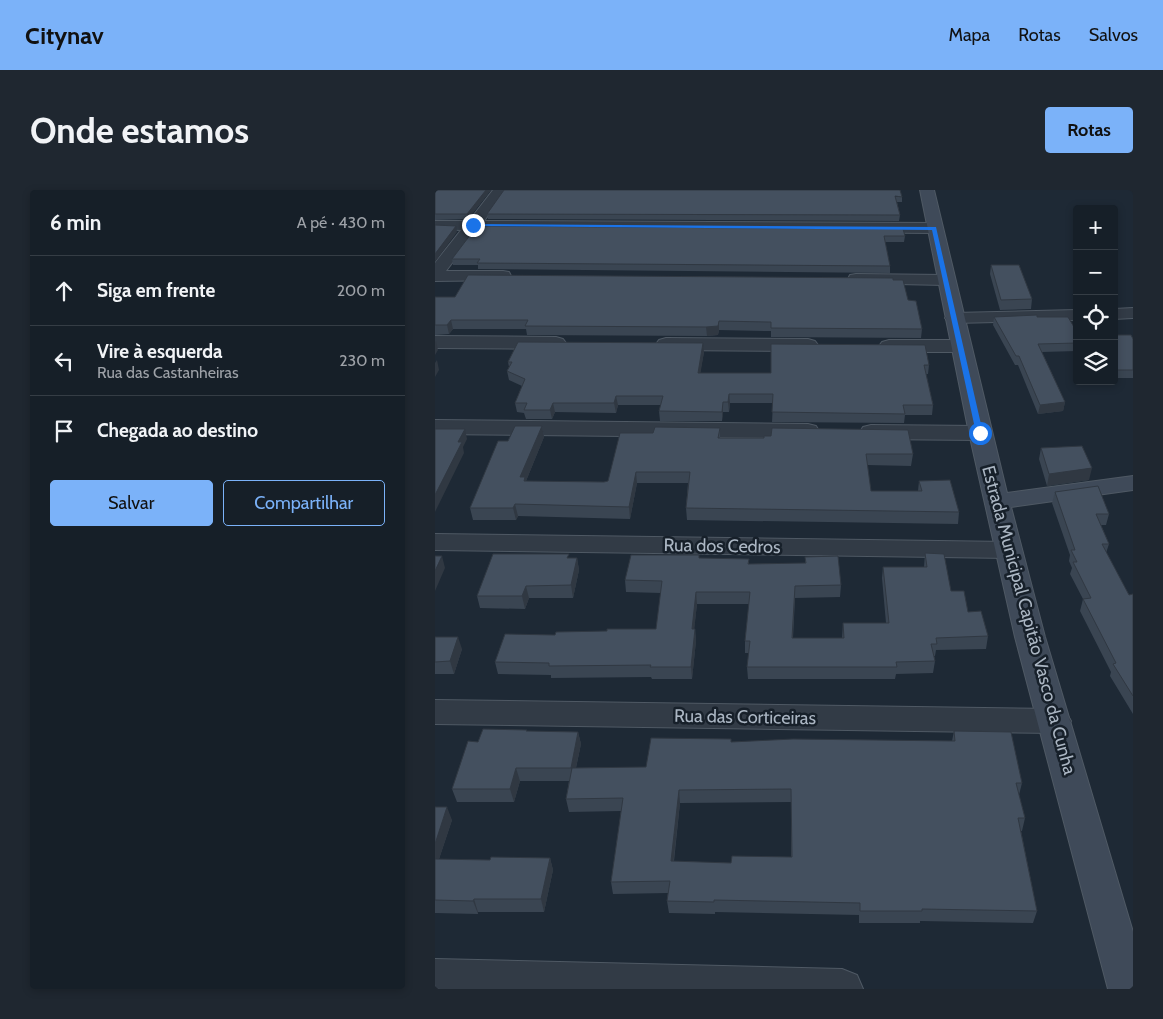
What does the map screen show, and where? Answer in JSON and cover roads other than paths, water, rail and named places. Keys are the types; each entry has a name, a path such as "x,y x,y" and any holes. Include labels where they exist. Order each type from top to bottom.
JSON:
{"main road":[{"name":"Estrada Municipal Capitão Vasco da Cunha","path":"927,190 945,280 980,433 1031,638 1129,989"},
{"path":"997,502 1133,484"}],"street":[{"path":"435,275 499,190"},
{"path":"435,225 934,228"},
{"path":"435,275 523,276"},
{"path":"837,279 945,280"},
{"path":"1118,314 1133,313"},
{"path":"954,318 1073,314"},
{"path":"435,342 574,343"},
{"path":"653,344 821,345"},
{"path":"871,346 960,346"},
{"path":"435,427 980,433"},
{"name":"Rua dos Cedros","path":"435,542 1009,550"},
{"name":"Rua das Corticeiras","path":"435,712 1055,721"},
{"path":"435,978 842,989"}]}
